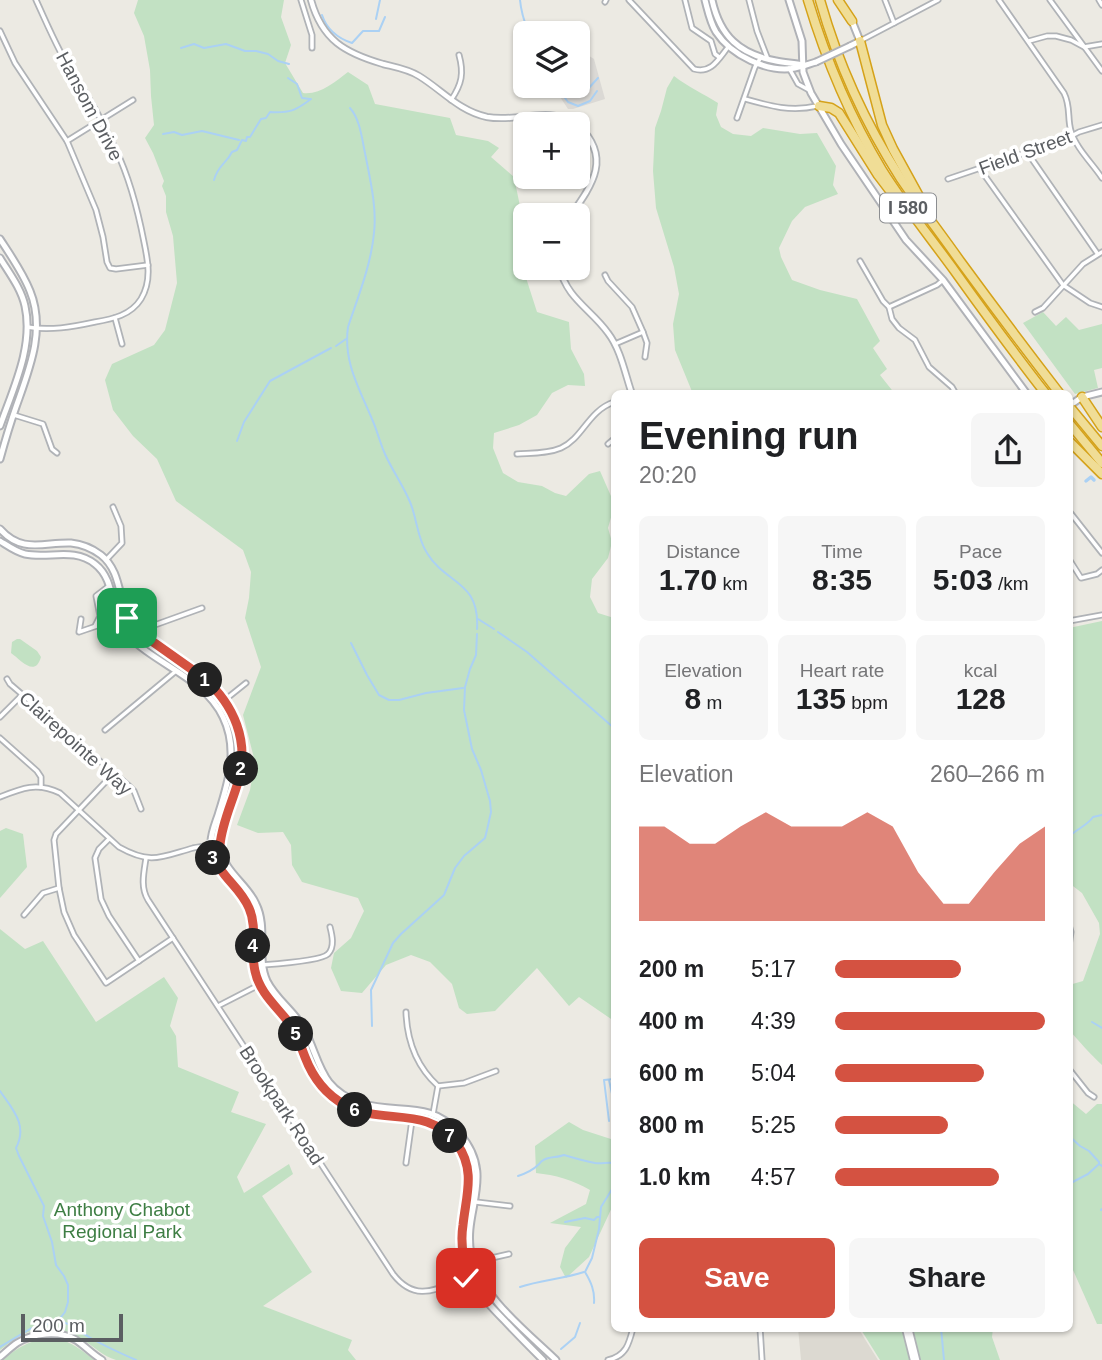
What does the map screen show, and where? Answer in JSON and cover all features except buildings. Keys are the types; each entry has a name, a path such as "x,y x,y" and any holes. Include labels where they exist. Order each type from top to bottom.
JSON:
{"highway":[{"name":"I 580","path":"808,0 828,59 851,114 883,170 916,219 1043,390"},
{"name":"I 580","path":"820,0 838,55 862,110 892,165 1057,390"},
{"path":"838,0 852,21"},
{"path":"860,41 882,125 925,213"},
{"path":"819,106 839,113 891,194 916,219"},
{"path":"1082,397 1102,426"},
{"path":"1073,410 1102,446"},
{"path":"1073,428 1102,463"},
{"path":"1073,445 1102,474"}],"main road":[{"path":"705,0 717,34 774,67 789,68 816,62 860,41 852,21"},
{"path":"712,0 719,24 731,44"},
{"path":"789,0 802,41 803,72 809,90 841,144 906,240 943,280 1024,390"},
{"path":"762,60 803,65"},
{"path":"0,239 31,291 37,329 29,370 0,459"},
{"path":"0,258 22,296 27,327 20,367 0,426"},
{"path":"1073,406 1082,397 1102,392"},
{"path":"0,529 15,541 26,545 72,543 93,550 106,560 114,571 127,618 134,628 204,678 225,700 235,719 242,752 239,780 223,827 220,845 224,861 257,905 262,924 264,974 302,1027 319,1068 335,1088 362,1104 413,1109 433,1114 451,1125 461,1136 470,1149 477,1174 470,1241 478,1275 489,1293 556,1360"},
{"path":"0,541 23,554 77,555 97,565 109,585 117,619 132,639 196,685 216,705 228,727 231,766 211,846 218,868 249,909 253,924 253,961 259,985 294,1030 316,1079 330,1095 346,1106 372,1115 421,1119 446,1132 455,1141 469,1173 462,1246 463,1259 474,1287 543,1360"},
{"path":"0,1357 17,1343 37,1336 55,1334 75,1339 102,1360"}],"street":[{"name":"Hansom Drive","path":"27,327 67,328 115,318 129,311 141,299 147,284 148,265 136,208 117,151 69,67 36,0"},
{"path":"301,0 312,35 312,48"},
{"path":"311,0 318,22 335,43 350,53 407,70 466,109 486,117 513,118"},
{"path":"629,0 694,69 706,70 731,44"},
{"path":"685,0 692,28 711,41 715,54 719,57"},
{"path":"737,118 762,60 749,0"},
{"path":"844,0 852,21"},
{"path":"885,0 894,23"},
{"path":"860,41 928,2 938,0"},
{"path":"999,0 1068,101 1069,127 1102,178"},
{"path":"1050,0 1102,72"},
{"path":"1099,0 1102,5"},
{"path":"0,31 15,63 67,141 85,179 96,210 110,268 148,265"},
{"path":"1029,41 1056,36 1084,47 1102,44"},
{"path":"451,100 463,76 459,55"},
{"path":"789,68 798,84 809,90"},
{"path":"745,99 777,108 819,106"},
{"path":"67,141 133,100"},
{"name":"Field Street","path":"948,179 1102,125"},
{"path":"590,141 596,156 596,169 590,188"},
{"path":"1027,152 1100,253 1083,264 1043,308 1035,312"},
{"path":"980,169 1063,285 1090,303 1102,307"},
{"path":"860,261 889,307 890,316 895,323 915,340 929,367 953,390"},
{"path":"605,275 632,307 647,344 645,357"},
{"path":"566,280 570,292 604,327 615,344 631,390"},
{"path":"889,307 943,280"},
{"path":"115,318 122,344"},
{"path":"615,344 643,332"},
{"path":"517,454 563,447 599,409 611,403"},
{"path":"14,415 43,424 52,449 57,453"},
{"path":"106,560 122,543 121,526 113,508"},
{"path":"1073,516 1102,553"},
{"path":"1073,565 1081,578 1102,570"},
{"path":"94,628 100,616 96,596 109,585"},
{"path":"143,636 152,626 202,608"},
{"path":"1073,620 1102,615"},
{"path":"81,619 79,632 117,619"},
{"path":"105,730 176,671"},
{"name":"Clairepointe Way","path":"7,679 134,791 141,809"},
{"path":"225,700 246,683"},
{"path":"0,717 22,695"},
{"path":"0,738 37,771 41,786"},
{"path":"114,773 56,834 54,840 59,888 68,924 106,984 173,938"},
{"path":"0,797 26,787 41,786 60,793 109,839 128,852 146,858 170,856 193,848 220,845"},
{"path":"109,839 99,849 95,858 101,899 139,961"},
{"name":"Brookpark Road","path":"146,858 143,880 145,895 400,1283 411,1290 424,1292 470,1277"},
{"path":"24,915 43,893 59,888"},
{"path":"262,965 327,955 331,950 333,937 330,927"},
{"path":"218,1006 259,985"},
{"path":"406,1012 416,1059 438,1086"},
{"path":"438,1086 464,1083 496,1070"},
{"path":"1073,1074 1094,1097"},
{"path":"433,1114 438,1086"},
{"path":"406,1163 412,1118"},
{"path":"476,1202 509,1206"},
{"path":"473,1262 509,1254"},
{"path":"608,1360 625,1351 632,1332"},
{"path":"760,1332 762,1360"},
{"path":"908,1332 915,1360"}],"shaded area":[{"path":"590,57 594,59 605,99 568,109 561,98 590,98"},
{"path":"798,1332 860,1332 878,1360 801,1360"}],"green space":[{"path":"138,0 284,0 281,17 291,45 285,63 303,93 321,90 348,72 368,85 375,104 450,118 456,135 488,141 499,148 491,157 513,176 513,189 516,189 519,203 513,203 513,280 527,280 537,312 569,322 571,349 584,374 585,386 568,385 552,393 537,415 519,425 494,433 493,448 503,473 518,482 542,486 566,496 589,474 600,471 611,496 608,528 611,546 608,558 592,579 590,597 598,613 611,617 611,1019 579,997 569,1006 537,968 495,1011 467,1014 459,1008 452,984 430,962 411,955 386,965 362,993 341,991 331,968 334,953 351,938 364,911 358,898 302,882 292,865 291,845 283,832 258,833 237,825 250,790 255,762 243,715 261,667 245,618 251,572 243,550 176,501 157,459 133,436 113,410 105,380 112,364 154,345 165,330 177,283 173,236 162,186 164,181 145,138 154,125 150,70 144,36 134,13"},
{"path":"674,76 718,103 716,115 721,127 733,134 751,136 763,128 800,134 817,133 836,166 833,185 838,194 805,207 792,221 779,248 781,257 792,280 857,299 880,341 873,348 887,369 880,375 892,390 691,390 675,350 673,324 679,294 674,267 656,208 653,171 655,128 667,88"},
{"path":"1043,312 1056,326 1066,317 1079,330 1102,324 1102,368 1094,370 1098,388 1075,394 1023,323"},
{"path":"1102,621 1102,1065 1073,1034 1073,984 1083,981 1100,934 1099,923 1082,893 1073,886 1073,627"},
{"path":"17,639 37,651 41,657 35,666 28,666 11,653 12,642"},
{"path":"6,828 23,834 27,867 0,898 0,831"},
{"name":"Anthony Chabot Regional Park","path":"0,929 25,949 43,941 96,1022 164,977 178,998 170,1026 176,1036 178,1067 239,1092 231,1112 266,1124 237,1177 244,1193 289,1164 293,1174 262,1196 312,1272 263,1306 352,1340 348,1350 356,1360 116,1360 75,1335 51,1329 26,1333 0,1350"},
{"path":"1073,1103 1086,1114 1097,1104 1102,1104 1102,1324 1097,1324 1073,1270"},
{"path":"569,1122 583,1130 611,1139 611,1209 589,1257 566,1278 560,1267 565,1248 581,1227 550,1223 586,1204 590,1190 564,1178 536,1173 535,1146"},
{"path":"862,1332 993,1332 1000,1360 880,1360"},
{"path":"56,1338 76,1347 94,1360 2,1360 27,1344"}],"waterway":[{"path":"376,19 380,0"},
{"path":"520,0 525,21"},
{"path":"322,15 333,33 352,43 363,31 379,31 385,17"},
{"path":"181,48 194,44 204,48 226,44 245,51 268,54 289,64"},
{"path":"288,78 297,84 302,98 310,99"},
{"path":"590,87 598,78"},
{"path":"565,98 578,106 590,101 597,91"},
{"path":"214,180 232,152 237,150 242,140 246,141 247,137 250,137 261,119 266,118 270,112 292,110 311,99"},
{"path":"350,108 362,136 375,213 367,269 348,327 350,363 385,454 410,502 424,547 435,563 468,592 476,613 477,629"},
{"path":"163,134 174,132 182,135 202,131 239,140"},
{"path":"336,346 346,339"},
{"path":"237,441 244,422 270,381 331,348"},
{"path":"1086,481 1091,477 1094,480"},
{"path":"478,619 494,629"},
{"path":"498,632 527,652 611,725"},
{"path":"372,1026 371,990 393,943 444,895 455,868 464,856 485,838 491,812 490,801 472,749 464,710 465,687 476,655 477,634"},
{"path":"351,643 379,695 389,700 463,688"},
{"path":"1073,834 1093,817 1102,815"},
{"path":"1092,1022 1102,1028"},
{"path":"609,1121 604,1080 611,1079"},
{"path":"609,1080 611,1089"},
{"path":"0,1091 20,1125 16,1148 44,1206 43,1216 56,1265 68,1285 68,1302 58,1321 30,1329 0,1347"},
{"path":"1073,1140 1089,1151 1102,1166"},
{"path":"518,1176 544,1159 564,1155 595,1163 611,1163"},
{"path":"1073,1182 1099,1164"},
{"path":"594,1303 592,1287 585,1272 592,1258 601,1207 611,1191"},
{"path":"565,1222 585,1218 594,1220 600,1217"},
{"path":"520,1287 584,1272"},
{"path":"59,1321 136,1360"},
{"path":"561,1349 575,1337 580,1323"},
{"path":"941,1332 944,1360"}],"route":[{"path":"127,618 139,632 204,678 228,704 235,719 242,751 239,780 221,833 220,845 211,846 218,868 249,909 253,924 253,961 259,985 294,1030 316,1079 322,1088 346,1106 372,1115 421,1119 433,1124 446,1132 462,1151 469,1173 462,1226 462,1254 470,1277 466,1278"}]}
